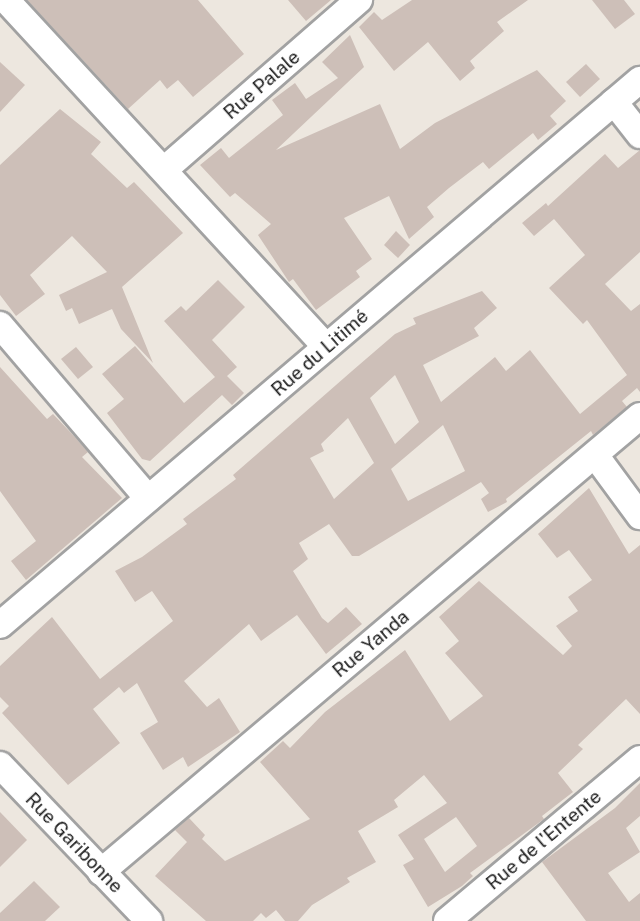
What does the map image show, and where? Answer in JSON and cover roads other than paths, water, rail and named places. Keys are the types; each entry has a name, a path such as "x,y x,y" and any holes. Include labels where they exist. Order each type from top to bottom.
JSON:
{"street":[{"path":"6,0 326,347"},
{"name":"Rue Palale","path":"164,170 359,0"},
{"name":"Rue du Litimé","path":"0,625 640,80"},
{"path":"614,102 640,135"},
{"path":"0,325 148,498"},
{"name":"Rue Yanda","path":"101,872 640,416"},
{"path":"595,455 640,516"},
{"name":"Rue de l'Entente","path":"447,921 640,759"},
{"name":"Rue Garibonne","path":"0,765 149,921"}]}
